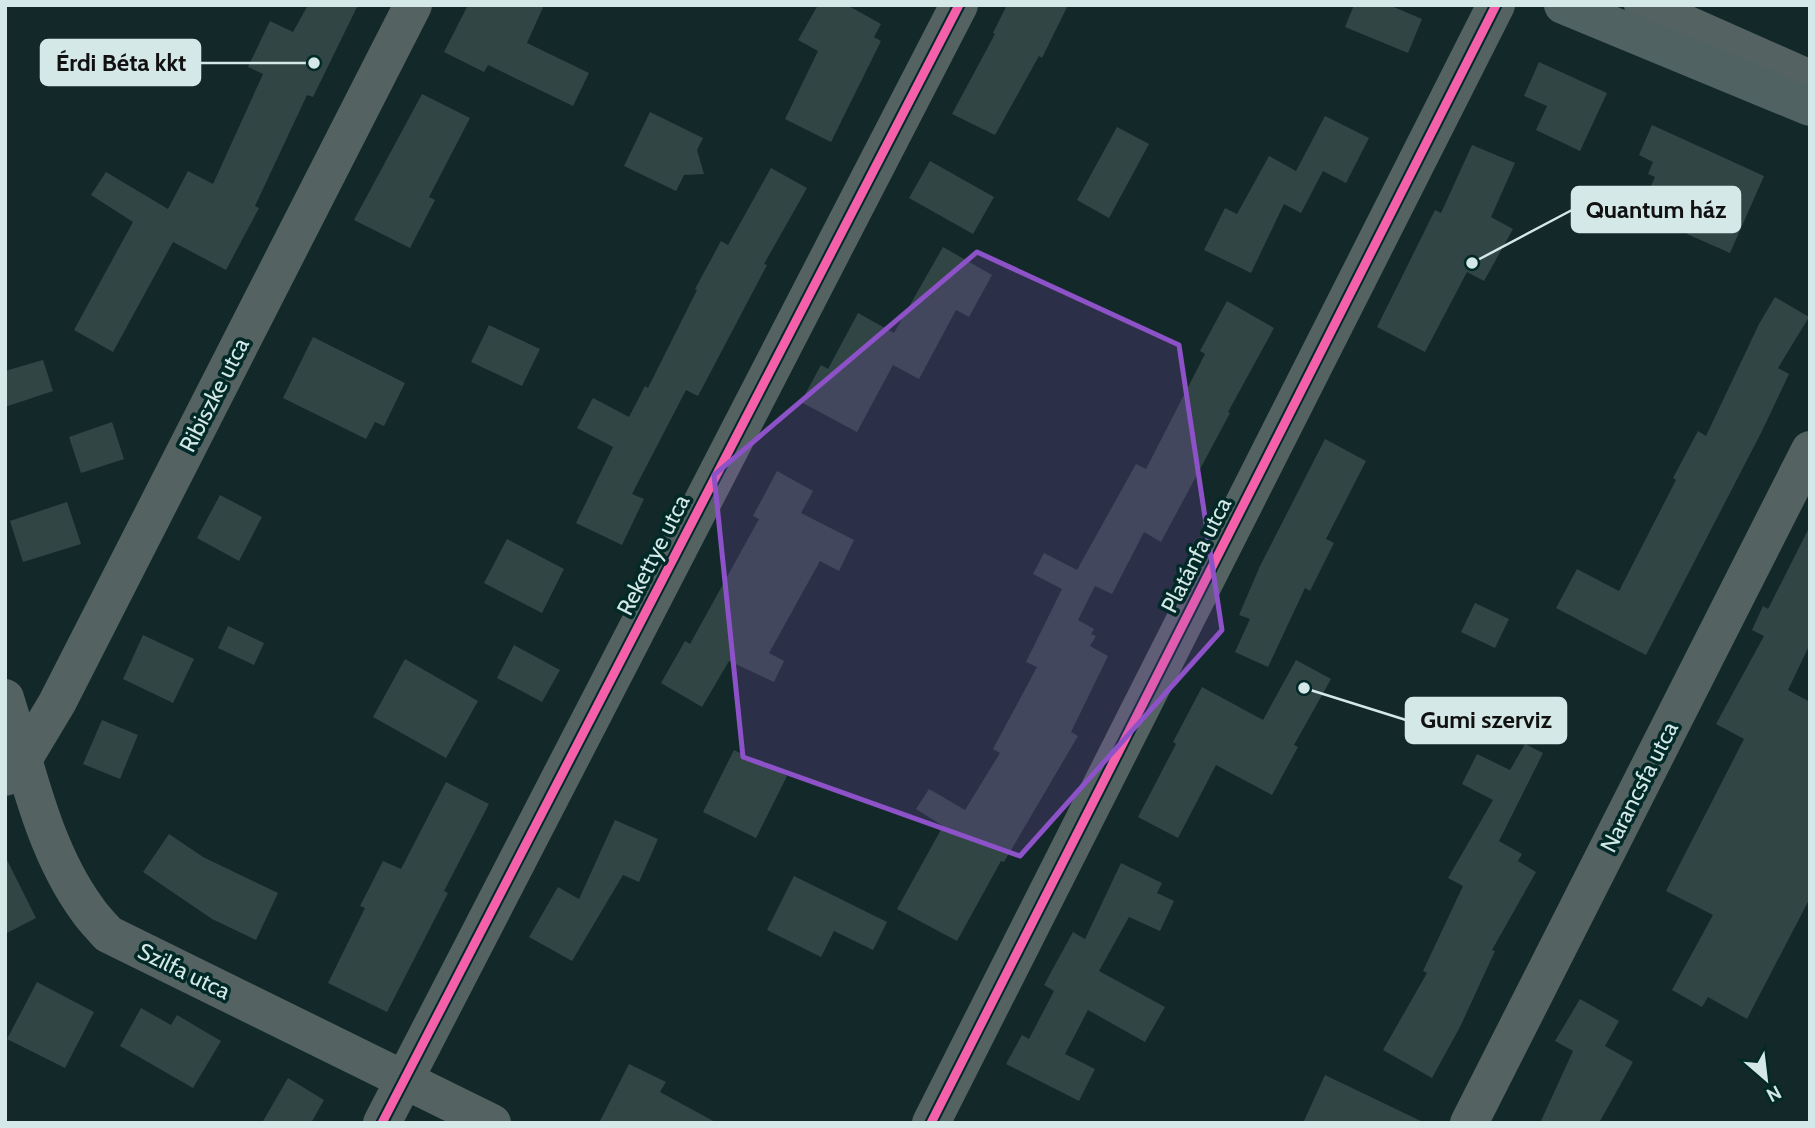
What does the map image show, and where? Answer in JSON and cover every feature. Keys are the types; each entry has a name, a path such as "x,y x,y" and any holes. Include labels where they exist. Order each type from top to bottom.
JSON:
{"main road":[{"path":"1566,6 1810,107"}],"street":[{"name":"Ribiszke utca","path":"15,768 57,703 413,5"},
{"name":"Rekettye utca","path":"382,1123 959,5"},
{"name":"Platánfa utca","path":"931,1123 1496,5"},
{"path":"1643,5 1810,79"},
{"name":"Narancsfa utca","path":"1469,1123 1810,450"},
{"name":"Szilfa utca","path":"5,698 15,768 45,824 65,871 87,909 108,934 492,1123"}],"highlighted area":[{"path":"977,252 1179,345 1222,630 1020,856 743,757 714,475"}],"building":[{"path":"308,5 358,5 313,97 307,95 255,206 259,208 226,270 173,242 113,352 74,330 133,222 91,195 106,172 168,209 188,171 213,184 263,74 248,67 270,21 293,32"},
{"path":"468,5 544,5 527,43 589,73 573,106 488,65 484,72 444,52"},
{"path":"818,5 847,5 881,24 874,37 881,41 831,142 785,119 818,51 798,40"},
{"path":"1007,5 1068,5 1042,58 1039,56 995,135 952,114 995,34 993,33"},
{"path":"1354,5 1389,5 1422,19 1408,53 1345,27"},
{"path":"1539,62 1607,93 1580,151 1536,130 1547,106 1524,96"},
{"path":"422,94 470,118 429,197 435,200 410,248 354,220"},
{"path":"650,112 703,138 697,150 704,174 684,175 676,191 624,166"},
{"path":"1325,116 1369,138 1346,183 1323,171 1301,213 1284,204 1251,273 1204,250 1225,208 1237,214 1269,156 1296,171"},
{"path":"1652,125 1764,176 1730,253 1687,234 1693,221 1645,199 1655,177 1648,174 1653,162 1639,155"},
{"path":"1117,127 1149,144 1109,218 1077,200"},
{"path":"1472,145 1515,163 1491,217 1513,229 1484,281 1467,272 1425,352 1377,327 1435,210 1441,213"},
{"path":"930,161 994,197 973,234 909,198"},
{"path":"771,168 807,188 764,264 767,265 698,396 686,390 632,494 644,499 622,545 576,523 613,447 577,428 593,398 629,417 645,386 648,388 721,241 728,245"},
{"path":"943,247 992,275 969,317 956,310 919,379 893,365 857,432 801,402 821,365 828,369 858,313 894,333"},
{"path":"1775,297 1809,317 1778,368 1789,374 1646,655 1556,608 1577,569 1619,591 1676,480 1673,478 1698,431 1706,436 1759,324"},
{"path":"1227,301 1274,328 1161,542 1144,532 1112,594 1095,586 1078,620 1094,629 1091,634 1096,636 1090,646 1108,656 1071,732 1078,736 1004,862 1001,861 957,941 897,909 943,826 916,809 929,789 965,810 1000,753 993,749 1037,667 1026,662 1062,589 1033,574 1044,553 1077,570 1136,464 1146,469 1205,354 1200,351"},
{"path":"489,325 540,349 522,386 471,362"},
{"path":"313,337 405,383 384,426 375,422 366,439 283,398"},
{"path":"43,360 53,391 5,407 5,371"},
{"path":"112,422 124,459 81,473 69,437"},
{"path":"1325,439 1366,461 1326,539 1334,543 1310,591 1305,588 1268,667 1235,652 1250,619 1239,615 1260,566"},
{"path":"777,471 813,491 801,513 854,540 839,571 820,561 769,653 784,661 774,682 729,661 702,707 661,683 685,641 690,644 759,519 753,516"},
{"path":"220,495 262,517 239,561 197,538"},
{"path":"67,502 81,544 23,562 10,521"},
{"path":"1810,526 1810,644 1788,690 1810,702 1810,898 1747,1019 1708,997 1702,1007 1672,990 1713,915 1666,891 1744,739 1716,724 1764,636 1752,630 1763,606 1768,609"},
{"path":"507,539 564,569 542,613 484,583"},
{"path":"1475,603 1509,619 1495,648 1461,632"},
{"path":"228,626 264,643 254,665 218,648"},
{"path":"143,635 194,659 173,703 123,679"},
{"path":"514,645 560,670 542,702 497,678"},
{"path":"405,659 478,701 446,758 373,717"},
{"path":"1296,660 1331,679 1294,745 1298,747 1272,795 1216,765 1178,838 1138,817 1202,687 1263,720"},
{"path":"102,720 138,735 120,779 83,764"},
{"path":"1525,744 1543,753 1499,841 1522,854 1518,861 1536,872 1492,950 1495,951 1460,1027 1432,1078 1383,1050 1427,973 1423,971 1463,886 1448,878 1493,800 1462,784 1477,754 1510,770"},
{"path":"734,750 787,776 756,838 703,812"},
{"path":"446,782 489,804 444,891 448,893 387,1012 328,983 365,908 360,906 383,861 401,869"},
{"path":"615,820 658,839 639,882 623,875 572,961 529,937 558,887 579,899"},
{"path":"169,834 203,857 278,893 256,940 212,919 143,872"},
{"path":"5,856 36,918 5,934"},
{"path":"1121,863 1162,883 1157,893 1174,901 1160,931 1129,917 1099,971 1165,1007 1145,1042 1088,1010 1065,1054 1095,1069 1079,1101 1006,1064 1022,1035 1029,1039 1054,991 1044,985 1073,932 1085,939"},
{"path":"794,876 887,922 873,950 834,931 821,957 767,930"},
{"path":"37,982 94,1012 65,1068 7,1039"},
{"path":"1580,999 1619,1021 1605,1046 1633,1062 1599,1123 1540,1123 1573,1051 1555,1041"},
{"path":"141,1008 171,1025 177,1015 221,1041 193,1088 120,1046"},
{"path":"629,1064 666,1082 660,1092 717,1123 599,1123"},
{"path":"1325,1075 1425,1123 1303,1123"},
{"path":"288,1078 324,1100 311,1123 262,1123"}],"cycle path":[{"path":"382,1123 959,5"},
{"path":"931,1123 1496,5"}],"place":[{"name":"Érdi Béta kkt","path":"314,63"},
{"name":"Quantum ház","path":"1472,263"},
{"name":"Gumi szerviz","path":"1304,688"}]}
